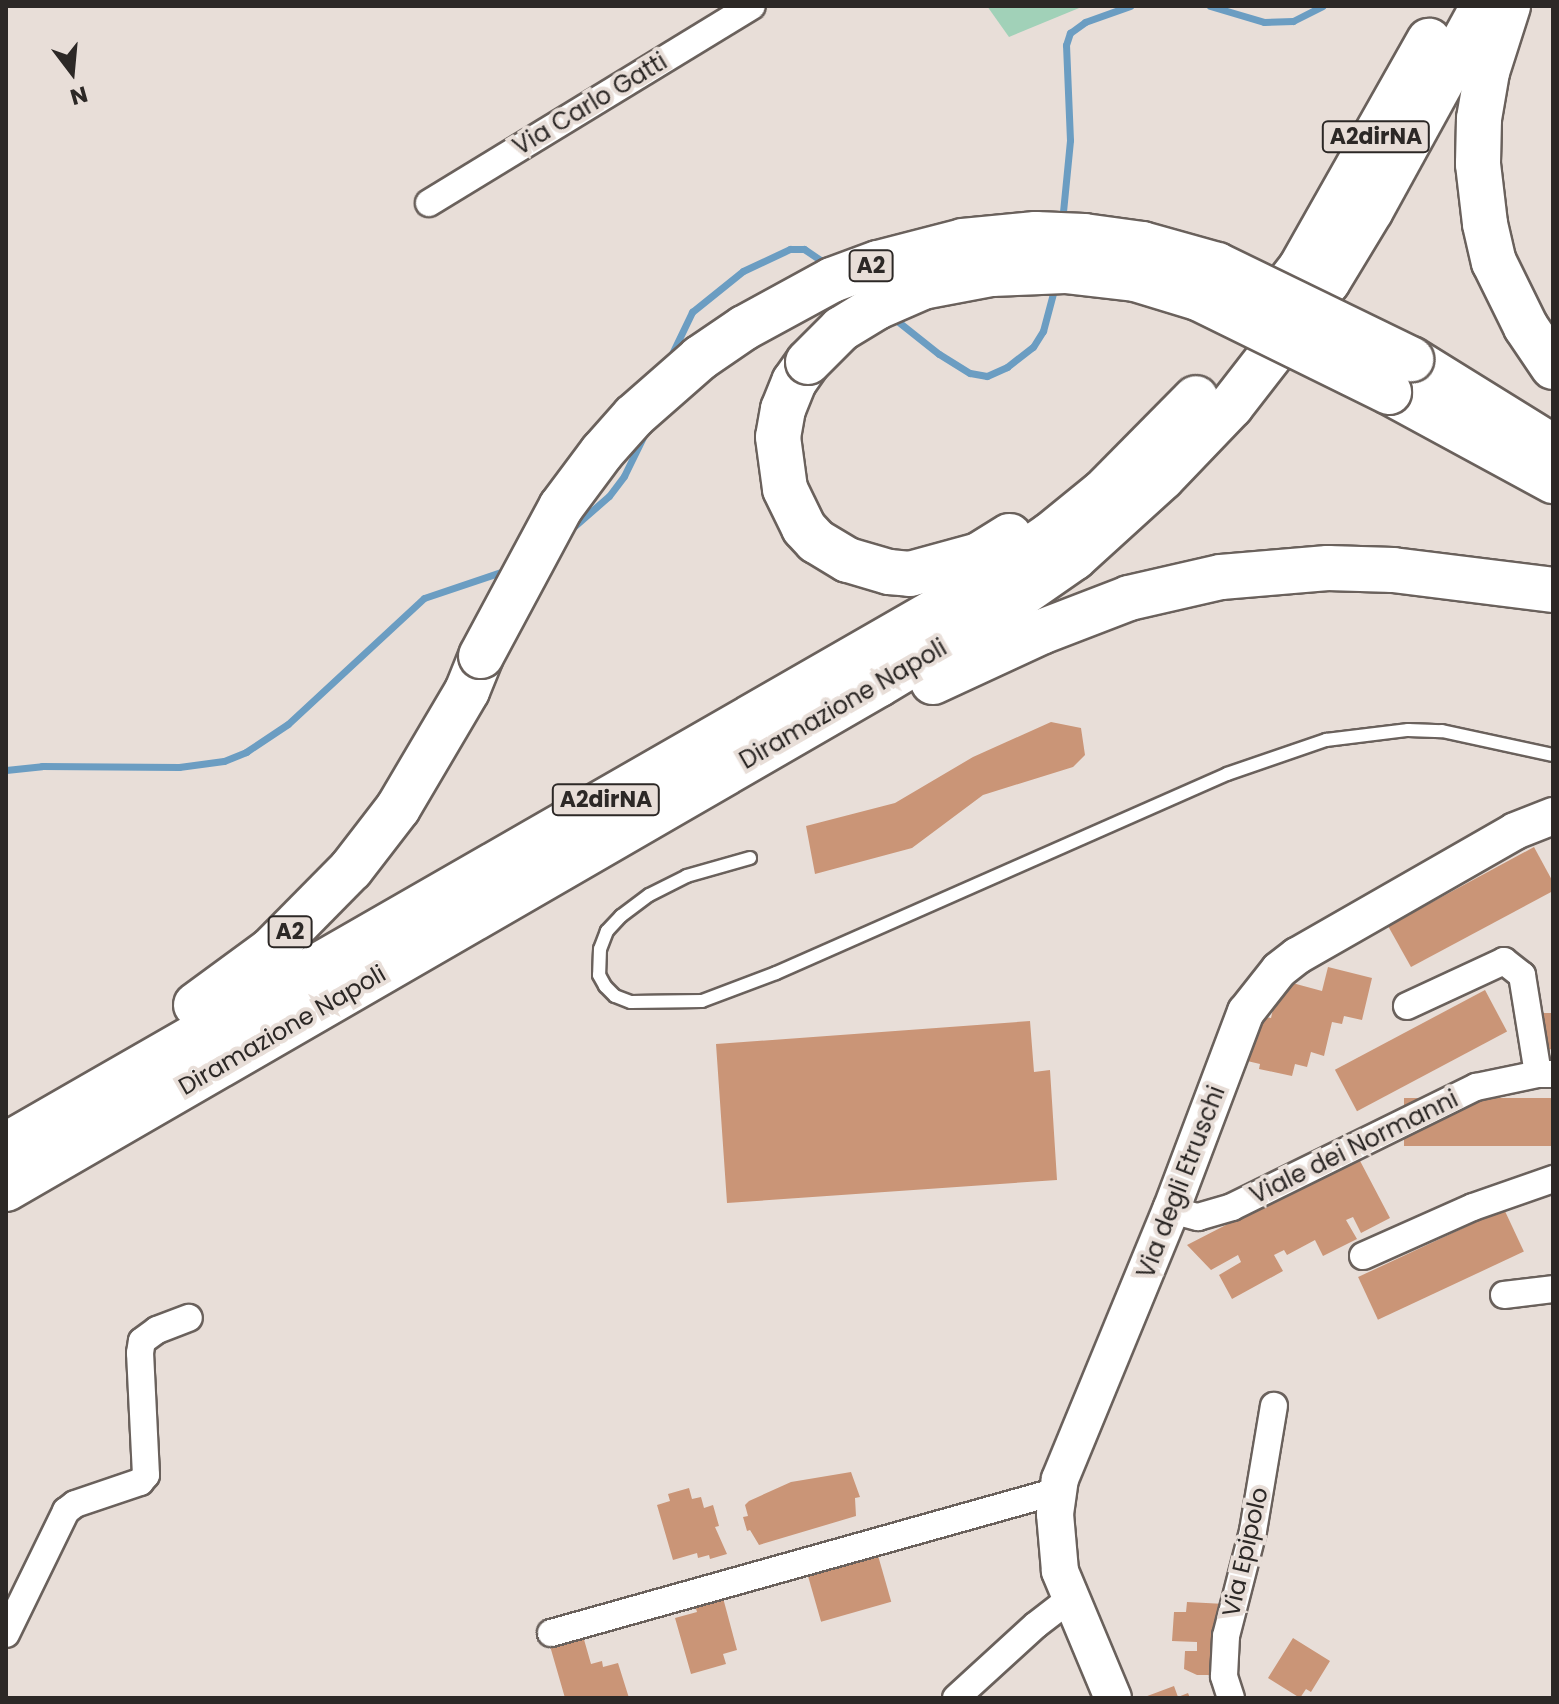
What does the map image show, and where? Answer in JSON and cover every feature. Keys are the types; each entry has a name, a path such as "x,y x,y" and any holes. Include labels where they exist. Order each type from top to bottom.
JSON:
{"highway":[{"name":"Diramazione Napoli","path":"6,1145 960,597 1050,535 1103,492 1178,418 1240,347 1301,267 1449,6"},
{"name":"Diramazione Napoli","path":"6,1189 878,685 979,624 1074,558 1162,478 1231,406 1328,281 1371,210 1483,6"},
{"path":"1508,6 1487,72 1479,119 1478,164 1483,209 1494,262 1526,327 1553,367"},
{"name":"A2","path":"6,1114 202,1001 271,950 351,869 398,808 467,691 481,656 561,507 602,452 634,416 700,358 744,328 832,280 878,263 963,241 1036,234 1084,236 1142,244 1217,265 1400,376 1553,447"},
{"path":"1178,418 1039,518 979,555 936,569 889,572 830,552 804,528 785,489 779,467 780,423 794,382 808,362 841,329 877,307 923,287 992,274 1065,271 1135,279 1198,298 1400,376 1553,481"},
{"path":"6,1210 884,707 1041,632 1129,598 1206,580 1328,568 1460,576 1553,590"}],"main road":[{"name":"Via degli Etruschi","path":"1113,1698 1060,1571 1056,1547 1059,1485 1171,1210 1246,1012 1279,970 1297,956 1515,831 1553,816"}],"street":[{"name":"Via Carlo Gatti","path":"429,203 752,6"},
{"name":"Viale dei Normanni","path":"1171,1210 1198,1217 1232,1207 1476,1087 1546,1074 1522,975 1504,961 1407,1006"},
{"path":"1363,1256 1496,1197 1553,1179"},
{"path":"1504,1295 1553,1289"},
{"path":"6,1634 66,1511 140,1482 146,1475 142,1341 157,1330 189,1318"},
{"name":"Via Epipolo","path":"1231,1698 1224,1676 1226,1636 1253,1531 1274,1406"},
{"path":"678,1581 1059,1485"},
{"path":"551,1633 1059,1485"},
{"path":"956,1698 1036,1625 1071,1598"}],"lane":[{"path":"750,858 687,876 649,895 621,916 607,931 600,949 599,975 605,986 615,996 631,1002 702,1001 776,973 1227,774 1326,740 1408,730 1442,731 1553,755"}],"green space":[{"path":"987,6 1084,6 1009,37"}],"building":[{"path":"1051,722 1081,728 1085,755 1073,767 983,795 912,848 815,874 806,826 895,803 973,757"},
{"path":"1534,847 1553,882 1553,891 1411,967 1388,926"},
{"path":"1328,967 1372,978 1362,1020 1344,1016 1342,1024 1332,1022 1324,1056 1311,1052 1307,1067 1295,1064 1292,1076 1259,1069 1260,1064 1243,1060 1250,1032 1257,1034 1261,1016 1271,1018 1276,996 1285,981 1322,991"},
{"path":"1485,990 1507,1031 1357,1111 1335,1070"},
{"path":"1543,1013 1553,1013 1553,1049 1545,1050"},
{"path":"1030,1021 1034,1072 1050,1070 1057,1180 727,1203 716,1044"},
{"path":"1404,1098 1553,1098 1553,1146 1404,1146"},
{"path":"1358,1157 1390,1218 1361,1233 1353,1217 1346,1220 1357,1239 1323,1256 1315,1240 1287,1255 1284,1250 1274,1255 1283,1271 1232,1299 1219,1275 1241,1262 1238,1255 1211,1270 1187,1245"},
{"path":"1504,1209 1524,1252 1378,1320 1358,1277"},
{"path":"851,1472 860,1497 855,1498 856,1516 759,1545 750,1530 747,1531 743,1517 748,1516 745,1505 749,1501 791,1482"},
{"path":"689,1488 692,1499 701,1497 704,1508 713,1505 719,1526 715,1527 727,1554 710,1559 709,1555 698,1558 697,1553 673,1560 657,1505 670,1501 668,1494"},
{"path":"875,1545 891,1602 821,1622 805,1565"},
{"path":"722,1594 737,1650 723,1654 726,1664 691,1674 675,1618 697,1612 694,1602"},
{"path":"1187,1602 1225,1604 1218,1675 1197,1675 1184,1669 1185,1651 1197,1651 1197,1642 1172,1641 1174,1612 1186,1612"},
{"path":"583,1636 591,1664 602,1661 603,1667 618,1663 629,1698 565,1698 550,1646"},
{"path":"1293,1638 1330,1661 1311,1692 1306,1689 1300,1698 1268,1678"},
{"path":"1174,1686 1178,1697 1188,1693 1190,1698 1142,1698"}],"waterway":[{"path":"1062,222 1070,140 1066,45 1070,33 1085,22 1130,6"},
{"path":"1210,6 1264,22 1293,21 1322,6"},
{"path":"667,364 692,312 743,271 790,249 804,249 829,266"},
{"path":"891,316 939,354 970,373 987,376 1007,367 1033,347 1043,331 1055,286"},
{"path":"571,529 609,496 624,476 647,429"},
{"path":"6,770 42,766 179,767 224,761 246,752 288,724 424,598 507,570"}]}
